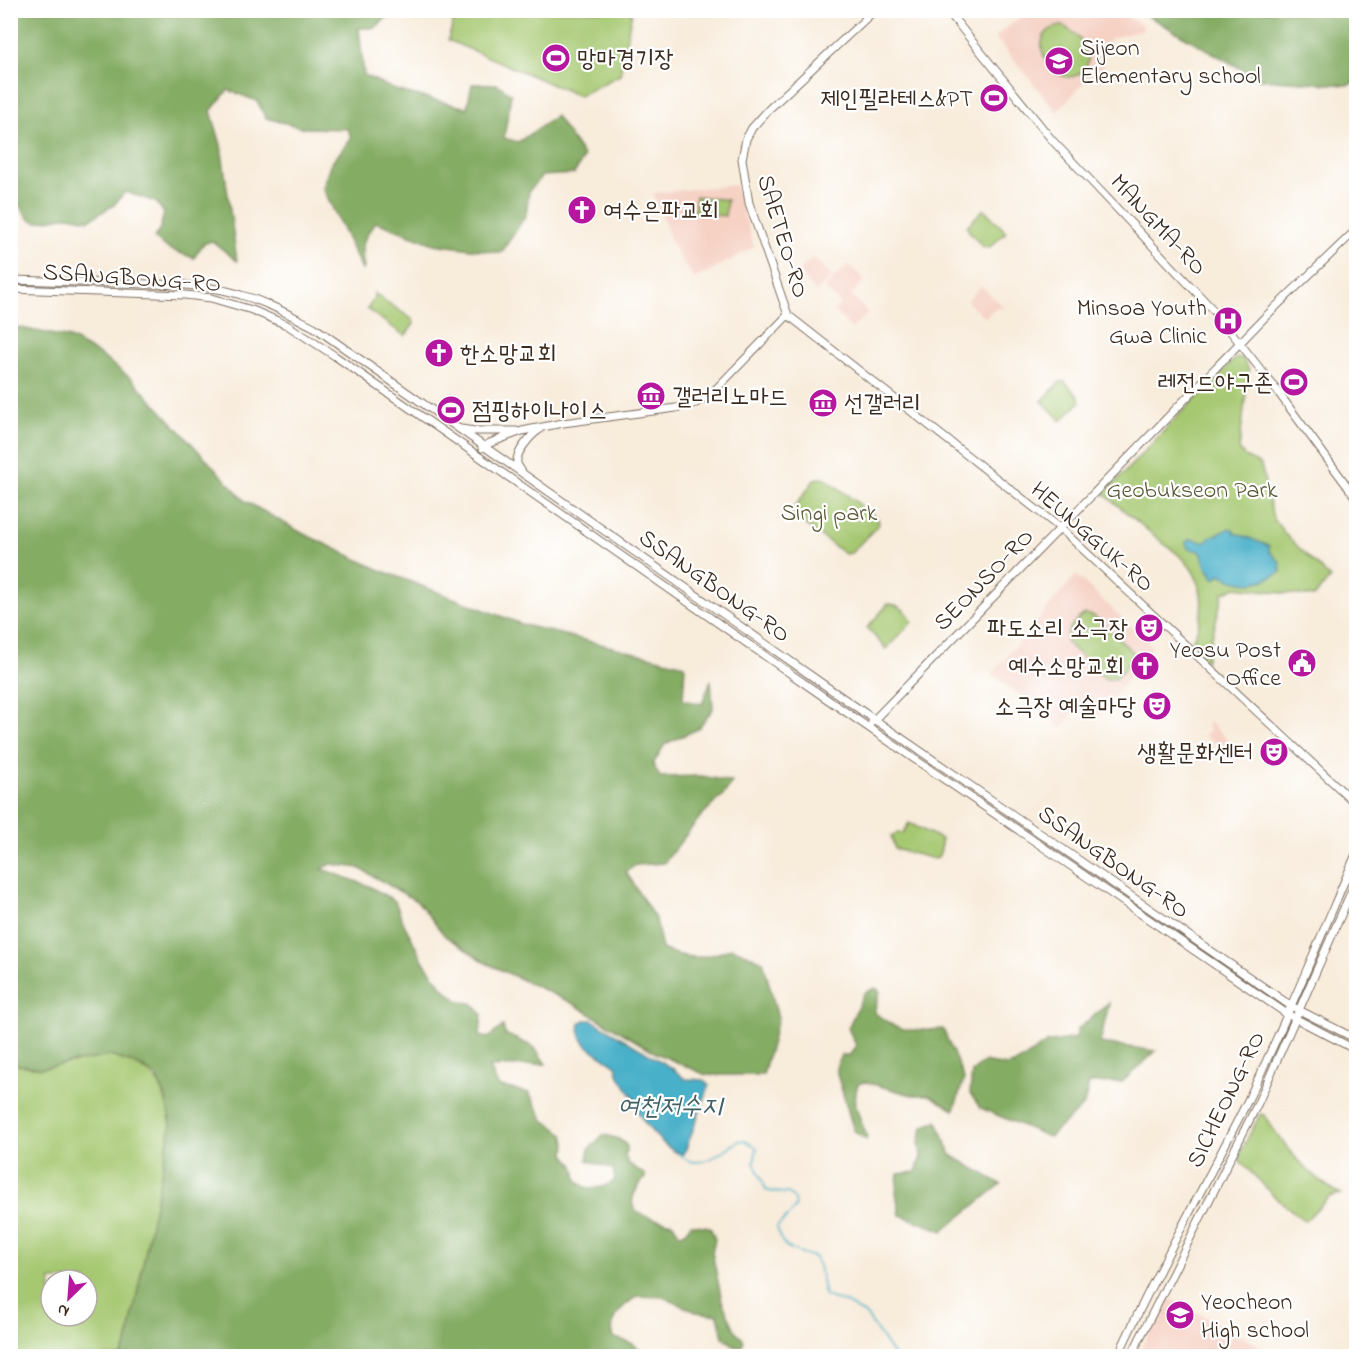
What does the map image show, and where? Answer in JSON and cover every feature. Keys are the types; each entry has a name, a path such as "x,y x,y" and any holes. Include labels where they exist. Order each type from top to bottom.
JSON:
{"street":[{"name":"SAETEO-RO","path":"483,446 522,432 563,423 660,411 696,403 715,390 788,315 749,203 742,163 744,148 749,133 769,109 875,10"},
{"name":"MANGMA-RO","path":"947,10 1052,140 1240,342 1356,498"},
{"name":"SEONSO-RO","path":"867,726 1240,342 1356,230"},
{"name":"SSANGBONG-RO","path":"10,280 186,285 215,289 242,295 279,309 314,327 874,719 1291,1006 1298,1014 1356,1050"},
{"name":"SSANGBONG-RO","path":"10,289 185,295 218,299 287,325 1287,1014 1298,1014 1356,1040"},
{"name":"HEUNGGUK-RO","path":"788,315 1060,528 1356,804"},
{"path":"335,356 342,347"},
{"path":"446,420 466,430 522,432"},
{"path":"526,476 518,465 517,458 531,436 543,428"},
{"path":"477,454 483,446"},
{"name":"SICHEONG-RO","path":"1119,1356 1144,1302 1249,1097 1356,854"},
{"name":"SICHEONG-RO","path":"1131,1356 1258,1103 1356,881"},
{"path":"1196,1202 1207,1207"}],"shaded area":[{"name":"Sijeon Elementary school","path":"1028,11 1117,11 1143,26 1143,30 1111,38 1104,53 1103,68 1091,75 1057,112 995,37"},
{"path":"735,185 754,247 695,279 672,244 653,193"},
{"path":"813,257 832,277 816,292 798,271"},
{"path":"848,264 865,280 851,295 868,313 852,329 834,311 840,304 824,288"},
{"path":"981,286 1004,307 994,309 986,317 969,304 968,300"},
{"path":"1076,575 1152,646 1099,717 1078,705 1062,728 992,674"},
{"path":"1209,722 1237,748 1230,756 1204,736 1209,730 1207,727"},
{"name":"Yeocheon High school","path":"1168,1297 1267,1350 1279,1353 1277,1356 1137,1356"}],"green space":[{"path":"10,11 394,11 375,28 359,28 364,75 395,90 467,108 472,84 497,84 511,94 504,138 518,142 556,116 584,157 574,174 542,176 529,191 526,215 501,253 434,244 376,222 363,244 364,268 362,270 323,188 330,165 351,138 348,129 304,128 266,118 257,101 228,90 211,111 221,145 237,261 212,241 203,244 194,258 169,249 154,238 160,229 164,213 156,202 125,192 114,205 89,220 69,216 37,222 29,219 15,199 10,170"},
{"name":"망마경기장","path":"451,11 632,11 620,75 579,96 448,40 455,16"},
{"path":"1139,11 1356,11 1356,82 1347,85 1259,79"},
{"path":"1061,26 1081,40 1088,56 1088,63 1084,70 1077,75 1067,77 1058,74 1044,57 1043,38 1049,30"},
{"path":"696,196 727,200 725,216 694,213"},
{"path":"984,209 1006,232 989,248 983,247 967,226"},
{"path":"374,293 413,320 414,324 405,336 367,309 375,297"},
{"path":"11,326 70,338 100,355 133,380 245,501 302,533 380,570 524,625 685,665 683,700 702,704 711,680 713,709 698,729 665,744 653,764 660,777 702,776 732,782 724,794 701,816 664,863 636,865 626,872 656,920 662,949 697,957 732,948 763,961 778,1018 763,1075 706,1075 656,1053 572,1003 486,963 445,936 418,902 359,868 331,864 322,869 369,886 395,901 424,962 443,988 460,1002 472,1003 482,1014 480,1036 488,1038 503,1026 505,1034 534,1047 546,1064 490,1067 498,1086 529,1093 544,1120 564,1134 565,1154 574,1166 577,1179 582,1185 596,1188 615,1180 613,1169 587,1160 589,1149 603,1135 614,1137 627,1147 625,1156 628,1163 645,1175 632,1199 636,1211 673,1223 679,1234 684,1233 691,1224 710,1227 715,1239 712,1252 722,1301 735,1330 744,1341 742,1346 736,1347 723,1337 718,1315 696,1312 663,1297 637,1296 623,1307 613,1321 612,1337 633,1344 647,1356 121,1356 127,1344 171,1125 165,1095 156,1076 137,1064 110,1056 41,1068 11,1064"},
{"name":"Geobukseon Park","path":"1236,358 1243,359 1249,370 1239,449 1245,457 1261,465 1273,518 1285,534 1330,578 1314,597 1236,587 1223,593 1206,660 1191,644 1199,623 1202,602 1201,591 1193,571 1180,556 1104,494"},
{"path":"1060,382 1065,382 1079,397 1080,402 1061,421 1042,401"},
{"name":"Singi park","path":"824,477 878,519 879,524 851,553 845,554 792,515 792,511 815,479"},
{"path":"888,604 903,609 912,622 886,649 867,628"},
{"path":"1085,614 1094,616 1133,652 1132,660 1115,679 1105,679 1066,642 1067,634 1072,626"},
{"path":"909,823 941,839 941,850 937,858 895,849 891,836 903,833"},
{"path":"875,988 880,991 874,1012 891,1024 906,1030 943,1029 964,1079 954,1110 929,1095 912,1095 865,1082 858,1084 856,1104 867,1136 866,1140 854,1131 837,1069 842,1055 850,1055 856,1045 848,1028 864,993"},
{"path":"1109,1003 1100,1043 1156,1051 1122,1082 1089,1083 1084,1105 1049,1137 980,1108 970,1093 972,1072 984,1062 1007,1066 1019,1062 1046,1043 1076,1038 1078,1029"},
{"path":"110,1056 148,1072 155,1078 164,1096 171,1125 127,1344 121,1356 11,1356 11,1064 41,1068"},
{"path":"1260,1114 1264,1115 1288,1149 1307,1170 1341,1194 1329,1197 1305,1221 1276,1198 1240,1161 1239,1155"},
{"path":"937,1121 951,1155 1001,1184 943,1231 900,1215 896,1192 898,1174 916,1172 921,1157 919,1142 923,1127"}],"water":[{"path":"1230,528 1234,530 1234,534 1269,546 1269,551 1280,562 1281,572 1265,580 1251,583 1236,581 1220,574 1214,578 1206,567 1201,552 1188,548 1186,542 1191,539 1204,542"},
{"name":"여천저수지","path":"592,1020 672,1068 685,1079 704,1080 709,1086 684,1154 672,1150 653,1132 639,1114 635,1100 621,1080 617,1067 586,1044 580,1031 580,1023"}],"waterway":[{"path":"680,1154 687,1160 702,1162 739,1141 744,1140 757,1148 754,1162 766,1190 788,1193 796,1203 793,1211 777,1227 782,1242 791,1249 815,1258 819,1266 825,1296 844,1302 866,1315 894,1356"}],"place":[{"name":"망마경기장","path":"556,58"},
{"name":"Sijeon Elementary school","path":"1059,61"},
{"name":"제인필라테스&PT","path":"994,98"},
{"name":"여수은파교회","path":"582,210"},
{"name":"Minsoa Youth Gwa Clinic","path":"1228,321"},
{"name":"한소망교회","path":"439,353"},
{"name":"레전드야구존","path":"1294,382"},
{"name":"갤러리노마드","path":"651,396"},
{"name":"선갤러리","path":"823,403"},
{"name":"점핑하이나이스","path":"451,410"},
{"name":"파도소리 소극장","path":"1149,628"},
{"name":"Yeosu Post Office","path":"1302,663"},
{"name":"예수소망교회","path":"1145,666"},
{"name":"소극장 예술마당","path":"1157,706"},
{"name":"생활문화센터","path":"1274,752"},
{"name":"Yeocheon High school","path":"1180,1315"}]}
